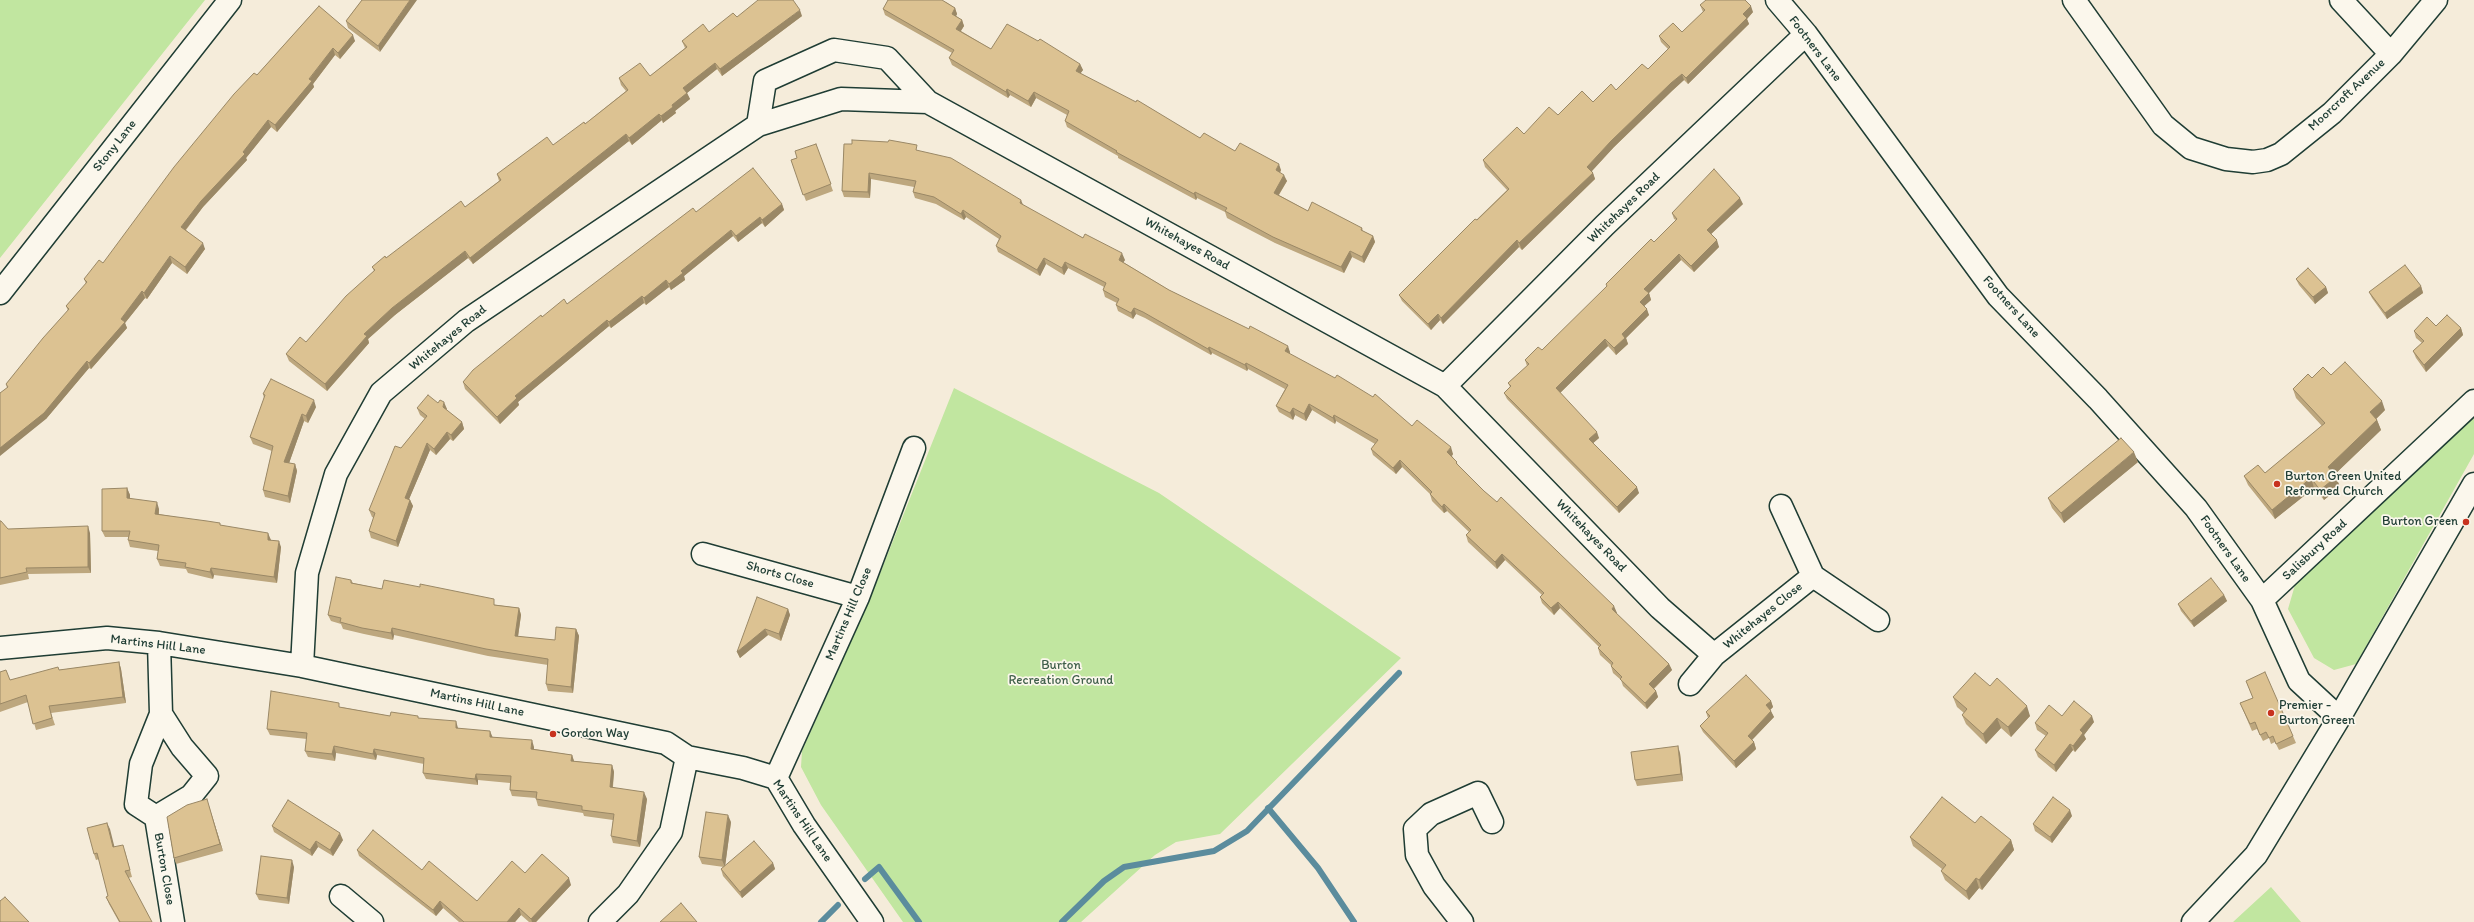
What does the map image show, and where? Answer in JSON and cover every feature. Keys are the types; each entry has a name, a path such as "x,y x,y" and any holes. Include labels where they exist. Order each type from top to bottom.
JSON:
{"street":[{"name":"Stony Lane","path":"0,293 230,0"},
{"name":"Footners Lane","path":"1777,0 1806,34 1998,296 2098,399 2196,508 2262,600"},
{"name":"Moorcroft Avenue","path":"2074,0 2164,124 2192,148 2226,159 2253,162 2267,160 2281,154 2332,113 2391,54 2436,0"},
{"path":"2341,0 2391,54"},
{"name":"Whitehayes Road","path":"1445,386 1605,225 1806,34"},
{"name":"Whitehayes Road","path":"758,125 765,81 834,50 887,58 928,102 1445,386 1660,608 1714,655"},
{"name":"Whitehayes Road","path":"302,666 309,565 336,474 381,393 466,321 758,125 841,99 928,102"},
{"name":"Salisbury Road","path":"2262,600 2474,401"},
{"name":"Martins Hill Close","path":"776,778 858,597 914,448"},
{"path":"2193,922 2256,855 2339,718 2474,484"},
{"name":"Whitehayes Close","path":"1781,506 1813,576 1878,620"},
{"name":"Shorts Close","path":"703,554 858,597"},
{"name":"Whitehayes Close","path":"1714,655 1813,576"},
{"path":"2262,600 2299,681 2339,718"},
{"name":"Martins Hill Lane","path":"0,648 107,638 159,643 302,666 666,743 687,757 743,768 776,778 804,825 872,922"},
{"name":"Burton Close","path":"159,643 161,714 141,764 136,804 156,817 173,922"},
{"path":"1690,684 1714,655"},
{"name":"Burton Close","path":"156,817 191,796 207,776 182,747 161,714"},
{"path":"600,922 628,894 671,832 687,757"},
{"path":"1462,922 1434,886 1417,855 1415,829 1431,814 1478,792 1492,822"},
{"path":"341,896 372,922"}],"green space":[{"path":"0,0 205,0 0,258"},
{"name":"Burton Recreation Ground","path":"954,388 1159,493 1401,658 1220,834 1176,842 1155,855 1081,922 903,922 821,805 801,767 802,751 869,601"},
{"name":"Burton Green","path":"2474,414 2474,454 2356,664 2334,670 2314,658 2288,609 2295,585"},
{"path":"2271,887 2301,922 2233,922"}],"building":[{"path":"362,0 410,0 378,46 346,21"},
{"path":"758,0 793,0 800,10 720,69 715,63 683,88 687,93 672,105 673,107 661,116 659,114 629,138 626,134 470,258 465,251 392,308 364,334 367,336 325,384 286,354 300,337 306,342 346,296 375,270 372,267 385,256 386,258 461,201 465,207 501,180 497,174 547,137 553,145 584,122 585,124 628,90 619,78 640,63 650,76 687,47 682,41 703,24 709,32 733,13 737,17"},
{"path":"888,0 942,0 955,8 952,14 962,20 956,29 991,49 1007,24 1038,41 1040,39 1080,64 1076,71 1136,102 1137,100 1200,138 1204,133 1235,151 1240,143 1279,164 1276,170 1284,175 1274,193 1308,211 1312,202 1362,228 1361,230 1373,236 1362,257 1350,251 1341,267 1273,237 1225,211 1227,208 1195,192 1194,194 1116,152 1117,151 1065,121 1069,111 1034,92 1028,101 1007,89 1006,92 949,58 954,50 883,9"},
{"path":"1706,0 1745,0 1751,6 1743,14 1747,18 1686,78 1682,74 1671,83 1611,141 1587,167 1593,173 1519,243 1517,240 1441,318 1438,314 1428,324 1399,295 1475,219 1477,220 1509,189 1483,160 1517,127 1524,134 1549,107 1558,115 1582,91 1593,102 1611,84 1616,90 1642,64 1648,69 1670,47 1659,36 1673,23 1682,32 1705,10 1700,5"},
{"path":"319,6 353,35 338,53 333,48 309,79 312,81 275,125 268,120 243,152 245,154 201,201 181,227 203,243 185,267 170,256 144,293 142,291 121,319 125,322 89,363 87,361 44,413 0,448 0,393 8,387 6,384 43,338 69,309 66,306 87,282 84,279 99,260 103,263 174,167 234,94 254,73 257,75"},
{"path":"852,140 888,142 889,140 917,145 916,150 951,158 1021,200 1020,203 1083,238 1085,234 1122,253 1119,260 1169,290 1249,329 1250,326 1288,346 1285,351 1335,378 1337,375 1373,397 1375,394 1412,426 1417,420 1451,447 1447,452 1484,491 1497,502 1501,497 1614,606 1612,609 1669,664 1649,684 1656,691 1645,703 1620,679 1622,677 1611,666 1613,663 1598,648 1601,645 1558,602 1551,608 1540,597 1544,593 1502,554 1495,562 1466,535 1471,530 1444,504 1442,507 1430,494 1432,492 1400,460 1393,468 1371,449 1378,440 1334,415 1333,418 1309,404 1304,414 1293,408 1290,413 1276,406 1288,385 1246,363 1245,365 1209,347 1208,349 1143,312 1134,308 1131,313 1116,305 1119,299 1103,290 1106,283 1065,262 1062,268 1044,258 1037,270 996,246 1001,236 963,210 961,214 934,197 913,192 916,181 869,173 868,192 842,191 844,144 852,144"},
{"path":"816,144 831,184 803,195 791,160 797,158 795,151"},
{"path":"753,168 782,204 762,220 760,217 736,236 731,230 681,271 683,273 669,284 666,280 644,298 642,296 609,322 607,320 515,396 517,398 497,417 463,382 473,370 541,315 542,317 564,299 567,304 693,208 696,212"},
{"path":"1714,169 1740,198 1707,230 1717,240 1691,266 1679,254 1644,289 1649,293 1640,302 1647,309 1622,334 1625,338 1614,348 1605,339 1556,388 1597,432 1589,439 1637,487 1617,507 1504,393 1511,386 1508,383 1529,364 1525,360 1538,347 1542,350 1607,286 1606,284 1651,239 1654,242 1677,219 1672,213"},
{"path":"2405,265 2421,286 2385,313 2369,292"},
{"path":"2308,268 2326,287 2313,297 2296,279"},
{"path":"2447,315 2461,328 2424,365 2413,351 2424,341 2414,331 2427,317 2436,326"},
{"path":"2345,362 2382,401 2370,412 2377,420 2328,467 2336,477 2320,490 2311,478 2272,510 2244,476 2258,465 2265,473 2325,423 2293,389 2308,374 2312,378 2323,367 2331,375"},
{"path":"271,379 314,400 306,416 302,414 284,462 295,464 288,496 263,490 273,446 250,437 265,395 263,394"},
{"path":"428,395 438,403 440,400 444,402 443,407 462,422 451,435 447,432 434,449 427,443 405,498 410,500 396,541 369,531 375,513 369,510 395,446 401,448 427,416 417,408"},
{"path":"2121,438 2134,452 2061,513 2048,498"},
{"path":"127,488 127,498 157,502 155,514 220,523 220,525 268,533 268,540 279,541 274,577 211,568 210,572 185,567 186,563 157,559 159,545 128,540 130,531 102,531 102,489"},
{"path":"0,521 8,529 88,526 88,567 26,568 27,572 0,578"},
{"path":"336,577 351,580 351,583 382,589 384,580 420,587 420,584 494,599 494,605 519,608 515,636 555,640 556,627 576,629 571,687 546,684 548,659 486,649 392,628 391,633 362,628 340,622 341,618 328,615"},
{"path":"2211,578 2224,595 2191,621 2178,604"},
{"path":"757,597 788,609 779,634 765,629 737,652"},
{"path":"119,662 123,697 49,706 52,718 33,724 26,695 0,704 0,672 6,670 10,680 58,667 59,670"},
{"path":"2265,672 2293,736 2276,744 2273,736 2269,738 2266,732 2260,735 2255,722 2250,724 2240,703 2253,698 2246,681"},
{"path":"1975,673 1990,686 1997,678 2027,706 2008,727 1997,718 1983,734 1962,715 1967,709 1953,697"},
{"path":"1746,675 1771,701 1766,705 1771,711 1748,736 1754,742 1734,761 1700,726 1710,716 1706,712"},
{"path":"271,691 339,703 339,707 390,716 391,712 418,716 418,718 456,721 456,728 490,731 490,737 532,740 531,749 572,755 571,761 612,765 610,787 644,792 637,841 611,836 614,814 582,810 582,806 536,799 537,792 510,790 511,776 476,774 475,779 423,773 424,758 374,749 373,754 334,746 332,754 305,751 307,733 267,729"},
{"path":"2074,701 2092,716 2080,730 2083,733 2073,746 2070,744 2054,765 2035,750 2048,733 2035,723 2049,705 2062,716"},
{"path":"1678,746 1681,774 1635,780 1631,752"},
{"path":"1942,797 1975,823 1981,816 2011,840 1979,880 1976,878 1966,891 1941,871 1946,865 1910,837"},
{"path":"2053,797 2070,810 2050,837 2033,824"},
{"path":"207,799 220,844 174,858 167,817 187,805"},
{"path":"288,800 340,833 330,850 316,841 310,850 272,826"},
{"path":"706,812 728,815 722,860 699,857"},
{"path":"107,823 113,847 123,845 130,870 125,871 152,922 120,922 106,897 108,896 97,853 94,854 87,828"},
{"path":"373,830 422,870 429,861 477,901 512,861 525,873 542,854 569,878 531,919 519,908 507,922 464,922 440,901 433,910 357,850"},
{"path":"754,841 773,863 740,892 721,869"},
{"path":"261,856 292,860 287,898 256,894"},
{"path":"5,897 29,922 0,922 0,901"},
{"path":"681,903 697,922 660,922"}],"waterway":[{"path":"1062,922 1104,881 1124,867 1214,851 1247,831 1399,673"},
{"path":"1268,808 1318,868 1354,922"},
{"path":"865,879 879,867 919,922"},
{"path":"821,922 838,905"}],"place":[{"name":"Burton Green United Reformed Church","path":"2277,484"},
{"name":"Burton Green","path":"2466,522"},
{"name":"Premier - Burton Green","path":"2271,713"},
{"name":"Gordon Way","path":"553,734"}]}
